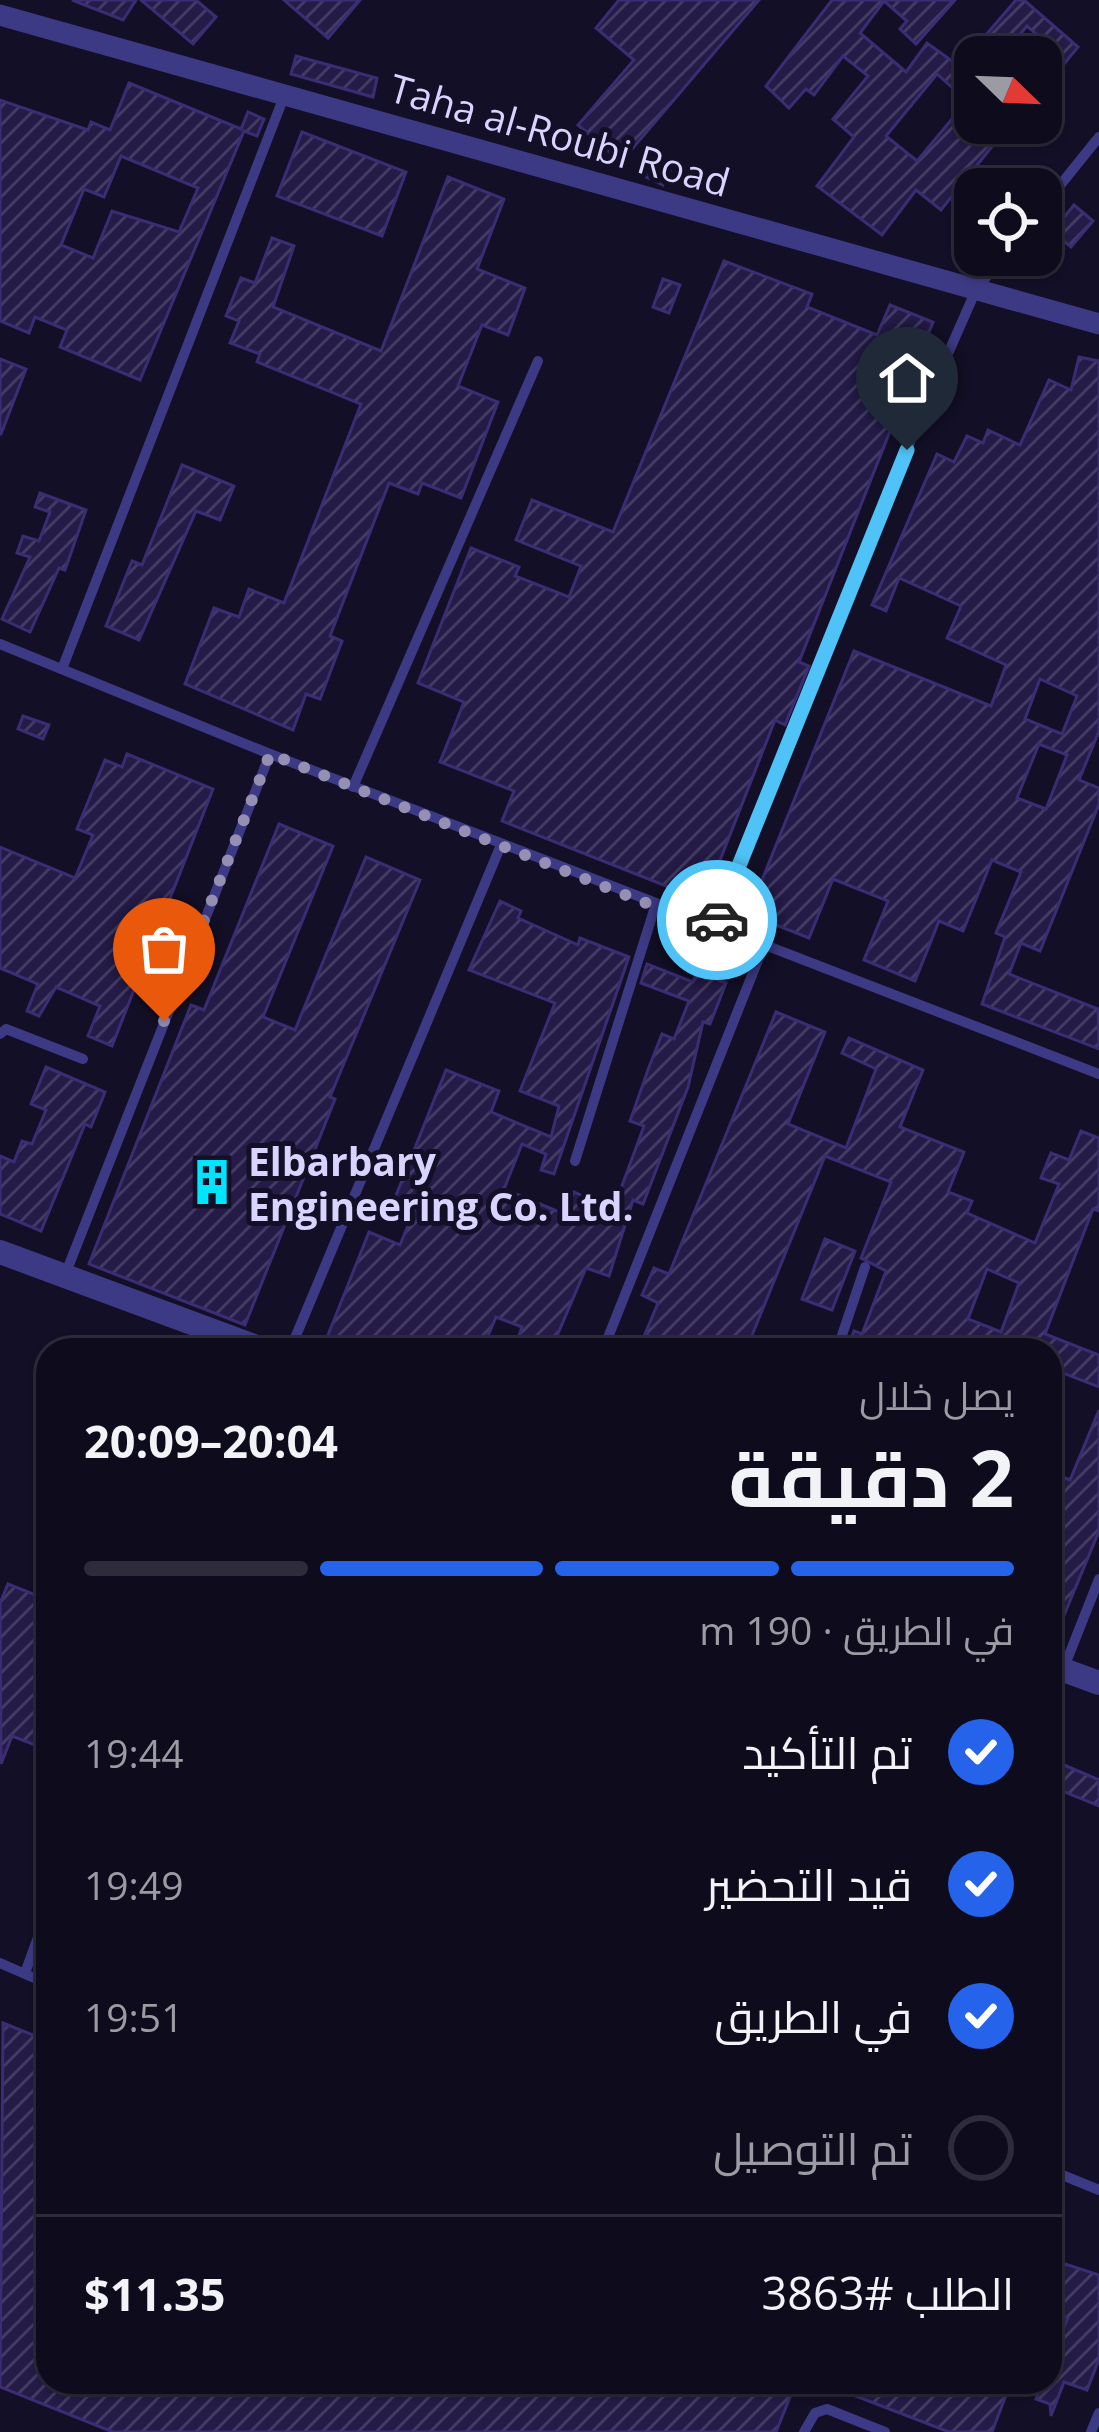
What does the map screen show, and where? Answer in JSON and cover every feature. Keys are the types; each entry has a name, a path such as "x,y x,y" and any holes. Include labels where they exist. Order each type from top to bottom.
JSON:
{"street":[{"name":"Taha al-Roubi Road","path":"0,15 1099,324"},
{"path":"0,1252 232,1338"},
{"path":"1062,1669 1099,1683"}],"lane":[{"path":"62,669 286,94"},
{"path":"1062,183 1099,137"},
{"path":"714,928 976,290 987,276"},
{"path":"353,787 538,361"},
{"path":"0,644 656,907 1099,1074"},
{"path":"64,1277 270,754"},
{"path":"295,1338 501,845"},
{"path":"575,1161 656,907"},
{"path":"608,1338 764,945"},
{"path":"0,1034 6,1029 83,1059"},
{"path":"840,1338 865,1267"},
{"path":"1062,1657 1099,1579"},
{"path":"25,1972 36,1942"},
{"path":"1,1965 36,1978"},
{"path":"1062,2175 1099,2190"},
{"path":"804,2432 815,2413 827,2409 885,2432"},
{"path":"1091,2432 1099,2413"}],"building":[{"path":"72,0 136,0 123,20"},
{"path":"141,0 196,0 216,17 193,44"},
{"path":"284,0 360,0 328,38"},
{"path":"619,0 759,0 621,162 578,125 634,60 596,28"},
{"path":"832,0 955,0 916,44 900,29 907,21 884,1 860,33 906,72 927,43 954,62 954,89 937,74 886,136 917,161 954,117 954,144 994,144 975,168 954,168 954,194 941,210 916,190 882,235 817,186 854,137 833,119 868,76 843,56 814,95 806,89 789,108 766,86"},
{"path":"1016,0 1024,0 1078,47 1062,66 1062,36 1038,36 1027,26 1019,36 985,36"},
{"path":"296,56 377,78 373,97 291,74"},
{"path":"129,83 241,129 248,112 264,119 257,136 244,131 140,380 60,347 67,330 35,317 29,333 0,321 0,100 88,130 91,122 110,130","holes":["121,156 198,188 179,232 112,211 93,258 61,245 84,189 104,197"]},
{"path":"302,132 406,172 382,236 277,196"},
{"path":"649,161 670,171 663,185 642,175"},
{"path":"448,177 504,199 477,269 525,288 508,335 482,325 458,386 498,402 461,498 422,483 418,494 389,483 330,636 342,641 320,699 306,694 293,730 185,684 214,608 239,617 249,589 284,603 361,404 257,362 260,354 230,343 239,321 226,316 241,278 255,283 272,238 294,246 273,307 381,351"},
{"path":"1074,205 1093,221 1071,247 1062,240 1062,220"},
{"path":"724,261 812,294 807,307 877,335 890,305 933,322 799,662 809,666 785,725 775,720 704,901 502,821 514,791 440,762 464,702 418,683 471,548 519,567 515,576 569,597 581,566 516,540 532,500 613,532"},
{"path":"663,279 680,285 669,313 653,307"},
{"path":"1079,357 1099,361 1099,731 1079,780 1099,788 1099,804 1040,951 1021,943 1009,974 1098,1009 1099,1049 982,1004 1005,937 996,933 1021,872 992,860 963,931 939,921 915,981 864,960 888,901 833,879 809,938 761,919 764,910 752,905 854,651 991,706 1006,665 947,638 961,606 899,578 886,611 872,605 937,454 954,462 967,436 983,443 988,430 1020,445 1049,380 1071,390","holes":["1040,679 1077,696 1062,734 1025,719","1039,744 1067,755 1046,809 1017,798"]},
{"path":"0,359 26,369 1,434 0,434"},
{"path":"182,465 234,486 220,520 196,511 139,640 106,626 132,561 142,565"},
{"path":"40,493 86,510 65,570 59,568 30,632 2,619 30,557 17,553 23,536 39,541 50,512 35,507"},
{"path":"23,716 49,725 43,739 18,729"},
{"path":"127,754 213,789 112,1046 88,1036 100,1006 56,987 39,1016 27,1011 38,984 0,968 0,847 75,878 93,835 77,829 105,760 122,767"},
{"path":"279,824 333,846 263,1017 295,1030 366,857 420,880 330,1097 335,1099 245,1325 89,1264 191,1005 204,1010"},
{"path":"500,901 521,911 518,918 578,945 580,938 629,957 554,1174 541,1170 546,1154 522,1144 504,1189 564,1214 574,1192 613,1210 644,1126 630,1121 649,1067 662,1034 674,1039 689,1001 641,983 647,964 693,982 697,972 726,983 710,1024 703,1022 688,1087 643,1204 633,1200 609,1276 586,1268 556,1338 518,1338 522,1327 496,1317 487,1338 335,1338 328,1335 369,1232 400,1245 416,1206 395,1198 446,1070 499,1091 491,1112 551,1137 559,1106 520,1091 555,1003 469,970"},
{"path":"776,1012 825,1032 788,1124 846,1148 876,1069 842,1053 849,1038 923,1070 900,1127 964,1152 948,1192 972,1201 967,1213 1035,1243 1059,1184 1041,1178 1051,1153 1069,1160 1081,1131 1099,1138 1099,1211 1093,1209 1045,1334 1055,1338 851,1338 854,1331 862,1334 886,1271 861,1258 891,1182 825,1156 751,1338 655,1338 645,1334 658,1303 642,1295 654,1268 669,1274","holes":["987,1269 1019,1283 1001,1332 968,1319"]},
{"path":"46,1067 105,1092 91,1127 85,1124 41,1231 0,1214 0,1156 14,1162 22,1141 32,1144 46,1110 31,1104"},
{"path":"825,1239 855,1251 832,1310 802,1299"},
{"path":"1062,1341 1099,1355 1099,1387 1062,1373"},
{"path":"1099,1410 1099,1531 1062,1620 1062,1477 1070,1480"},
{"path":"8,1584 36,1595 36,1745 12,1736 1,1764 0,1603"},
{"path":"1062,1764 1099,1780 1099,1806 1062,1791"},
{"path":"3,2023 36,2036 36,2394 791,2394 776,2432 113,2432 0,2387"},
{"path":"1062,2263 1099,2275 1099,2359 1087,2390 1064,2382 1062,2387 1062,2331 1068,2318 1062,2316"},
{"path":"851,2394 1006,2394 992,2432 949,2432"},
{"path":"1038,2394 1059,2394 1051,2416 1050,2404 1036,2399"}],"way so far":[{"path":"164,1021 270,754 656,907 714,928 717,920"}],"place":[{"name":"Elbarbary Engineering Co. Ltd.","path":"212,1182"}],"route":[{"path":"717,920 907,450"}]}
